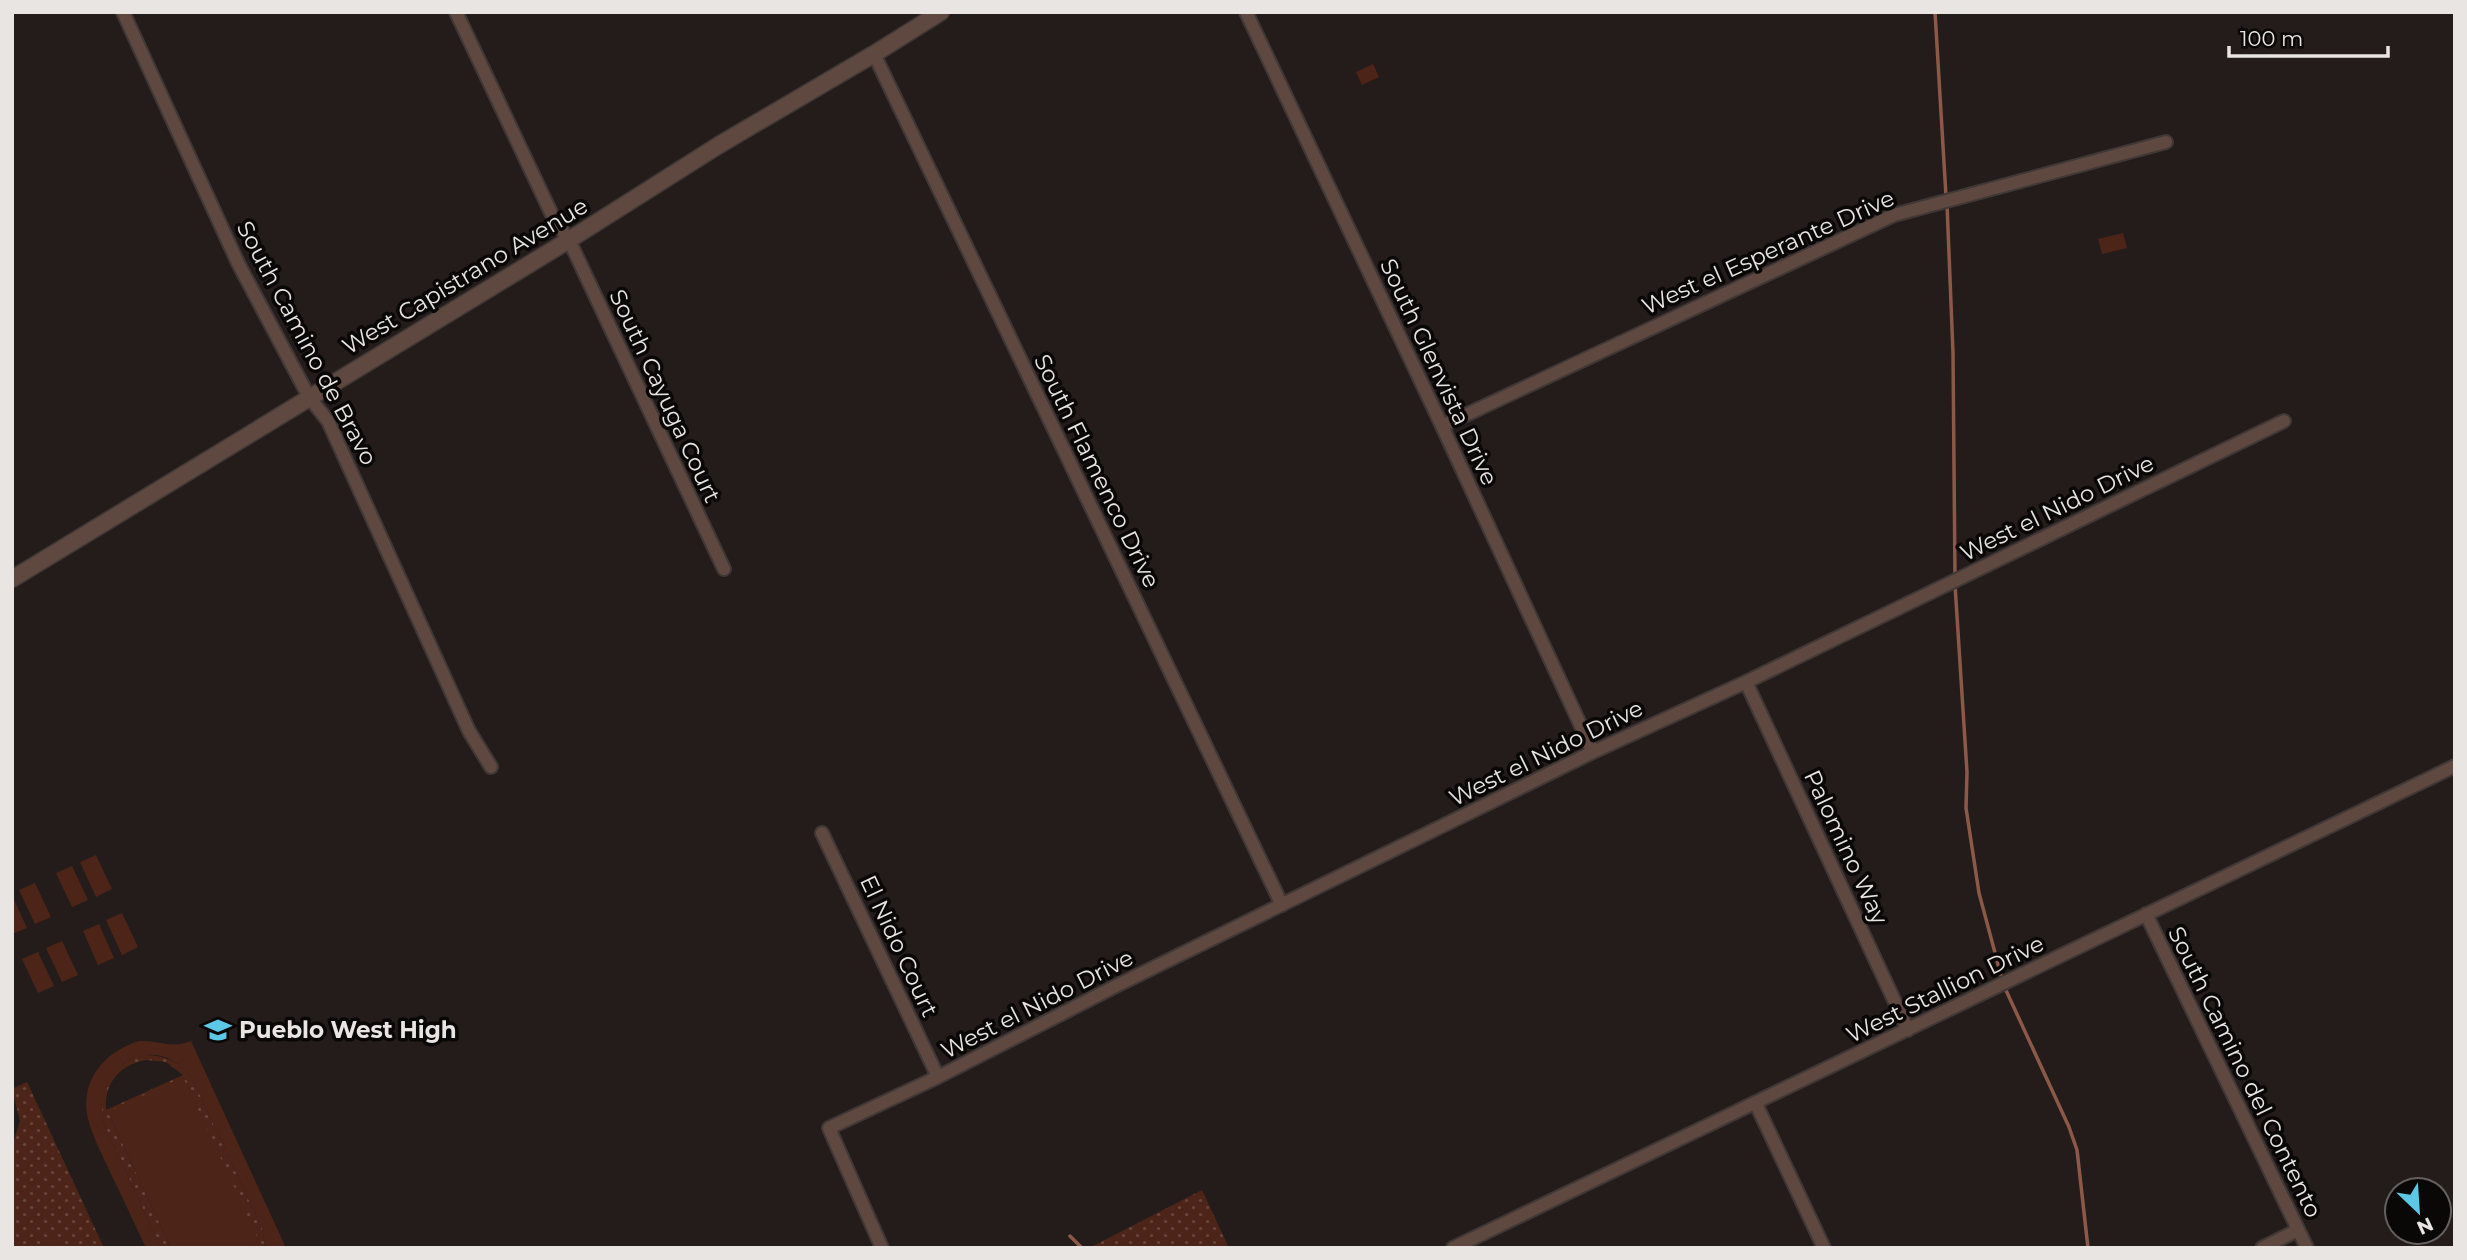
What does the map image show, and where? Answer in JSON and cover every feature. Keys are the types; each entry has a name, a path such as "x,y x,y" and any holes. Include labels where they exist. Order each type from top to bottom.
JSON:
{"street":[{"name":"South Camino de Bravo","path":"123,12 239,263 309,397 328,421 468,731 492,767"},
{"name":"South Cayuga Court","path":"456,12 554,219 569,240 724,569"},
{"name":"West Capistrano Avenue","path":"12,579 569,240 719,145 941,12"},
{"name":"South Glenvista Drive","path":"1246,12 1442,426 1592,752"},
{"name":"South Flamenco Drive","path":"874,54 1282,905"},
{"name":"West el Esperante Drive","path":"1442,426 1894,215 2166,142"},
{"name":"West el Nido Drive","path":"882,1248 829,1128 938,1077 1592,752 1746,682 2284,421"},
{"name":"Palomino Way","path":"1746,682 1908,1030"},
{"name":"West Stallion Drive","path":"1453,1248 2455,766"},
{"name":"El Nido Court","path":"822,833 938,1077"},
{"name":"South Camino del Contento","path":"2146,914 2307,1248"},
{"path":"1756,1104 1824,1248"},
{"path":"2262,1248 2298,1230"}],"shaded area":[{"path":"1373,64 1379,77 1362,85 1356,72"},
{"path":"2123,233 2127,248 2102,254 2098,239"},
{"path":"96,855 112,889 96,897 80,862"},
{"path":"72,866 88,900 72,907 56,873"},
{"path":"35,883 51,917 35,924 19,890"},
{"path":"12,895 27,928 12,934"},
{"path":"122,913 138,947 122,955 106,920"},
{"path":"99,924 114,958 98,965 83,931"},
{"path":"62,941 78,975 62,982 46,948"},
{"path":"38,952 54,986 38,993 22,959"},
{"path":"139,1041 172,1044 191,1041 286,1248 266,1248 262,1228 192,1078 177,1063 160,1056 143,1055 128,1061 115,1071 106,1086 102,1105 105,1126 161,1248 146,1248 95,1140 86,1105 87,1092 97,1070 115,1052"},
{"path":"142,1055 164,1058 182,1067 192,1078 262,1228 266,1248 244,1248 258,1241 108,1112 171,1248 161,1248 102,1114 107,1082 113,1073","holes":["147,1060 166,1062 183,1075 106,1110 111,1083 122,1070"]},
{"path":"183,1077 259,1241 244,1248 171,1248 108,1112"},
{"path":"27,1082 104,1248 12,1248 12,1146 20,1121 12,1089"},
{"path":"1202,1190 1229,1248 1089,1248"},
{"path":"62,1236 67,1248 35,1248"}],"waterway":[{"path":"1935,12 1946,196"},
{"path":"1947,204 1953,353 1955,577"},
{"path":"1955,585 1967,772 1966,808 1979,893 2002,979"},
{"path":"2004,986 2077,1150 2088,1248"},
{"path":"1070,1236 1082,1248"}],"place":[{"name":"Pueblo West High","path":"218,1030"}]}
